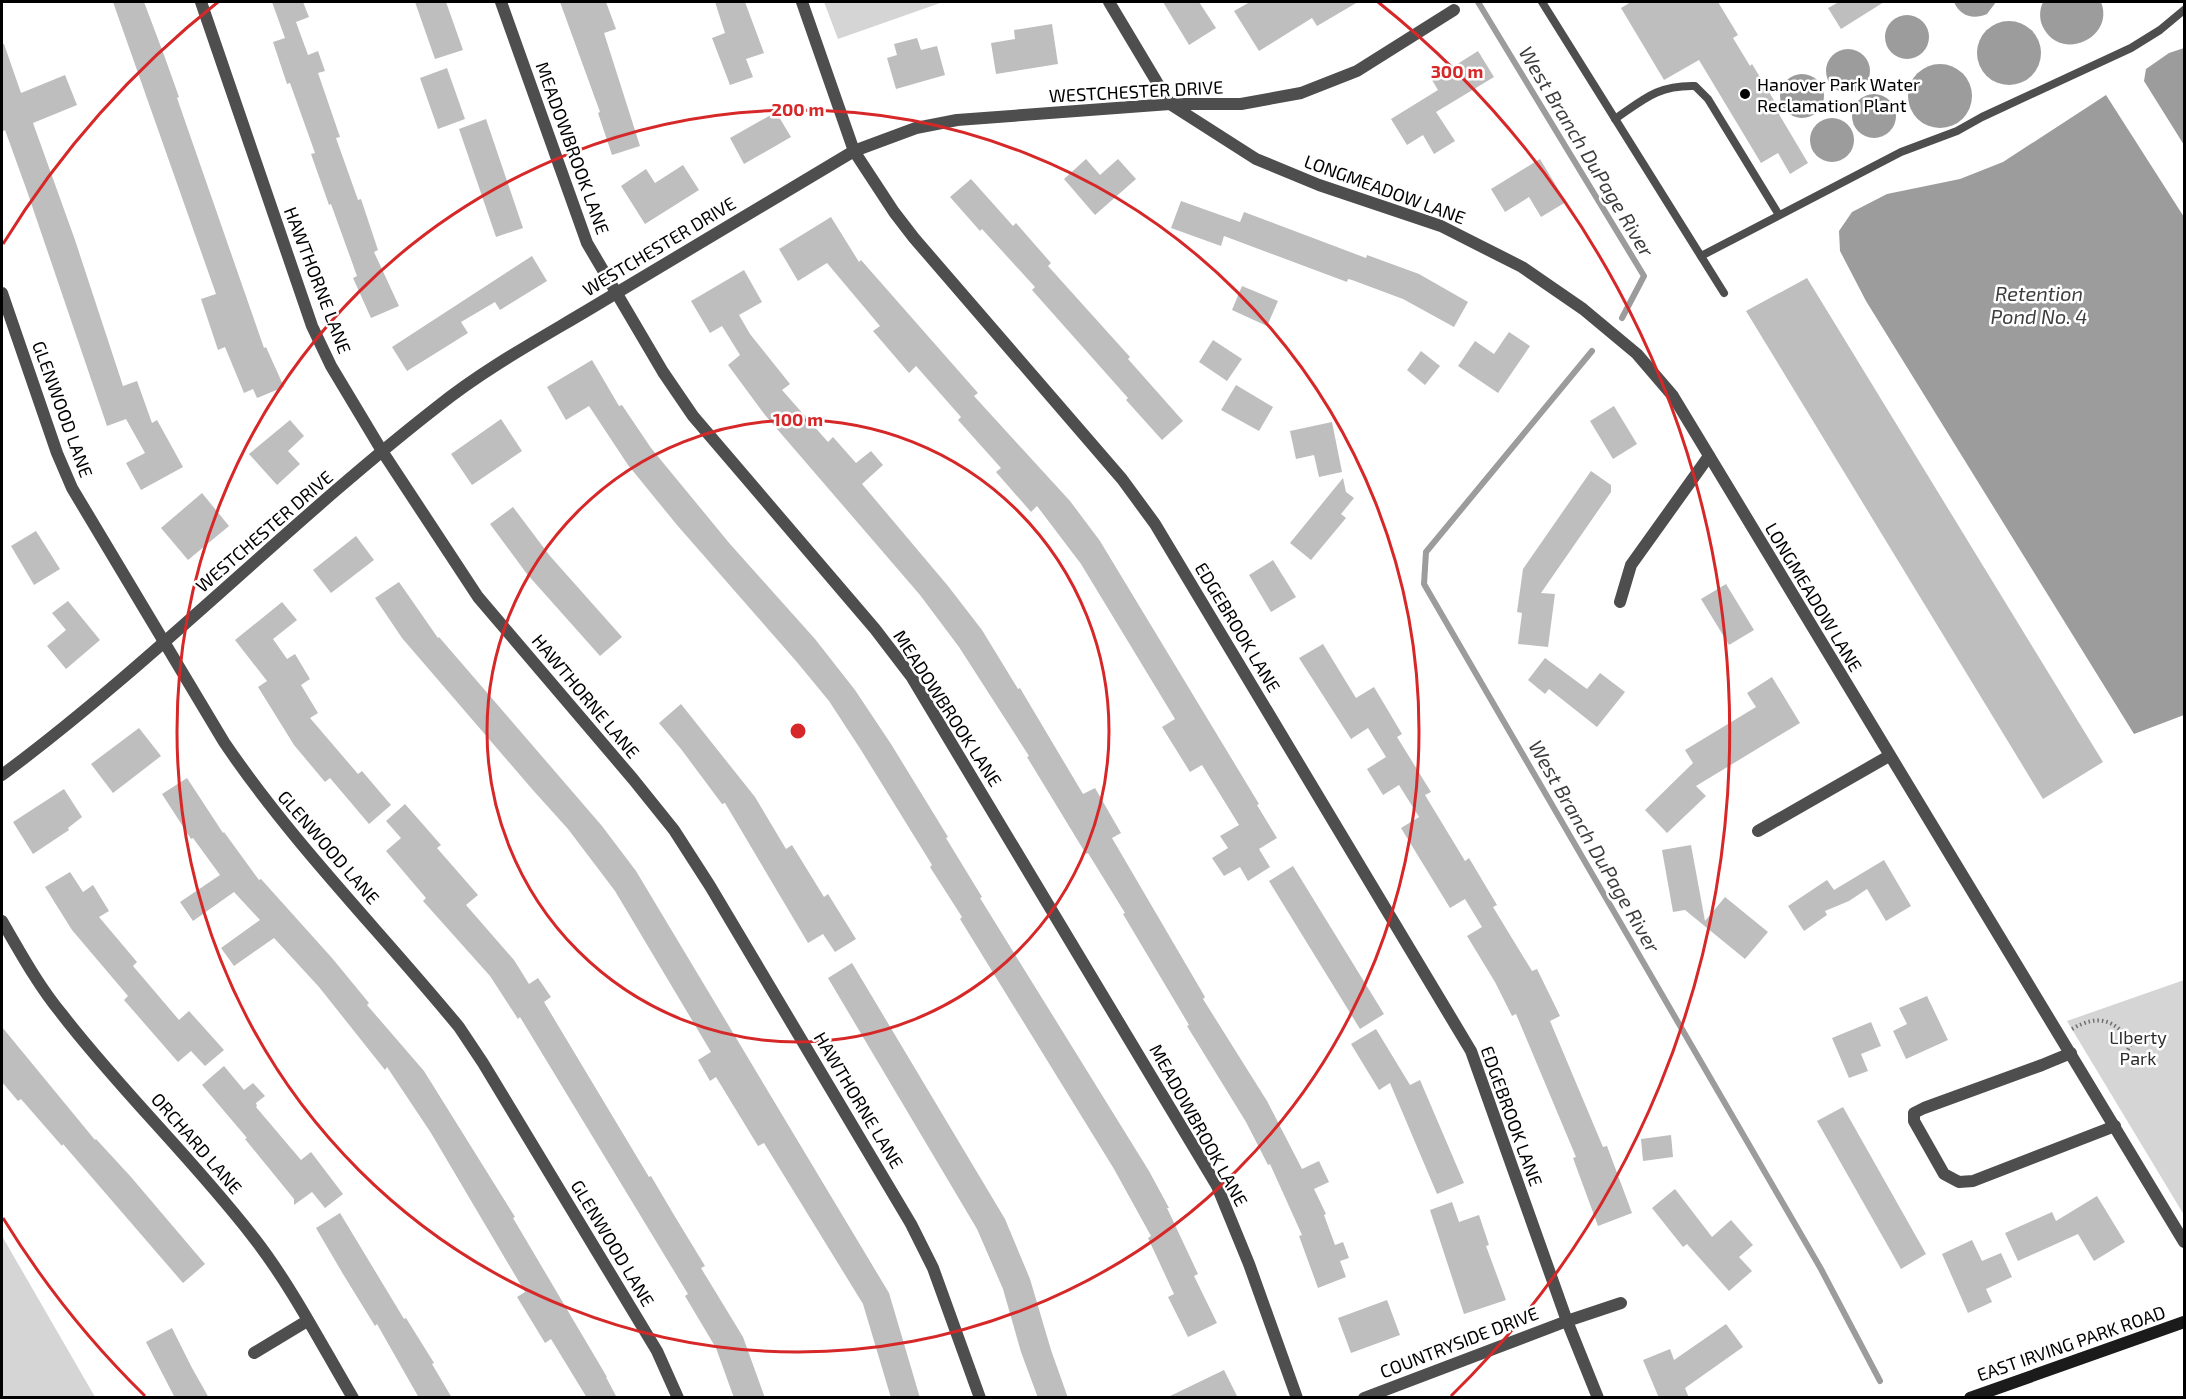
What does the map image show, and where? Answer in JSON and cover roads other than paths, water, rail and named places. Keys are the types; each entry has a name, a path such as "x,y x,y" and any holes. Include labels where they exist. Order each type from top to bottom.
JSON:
{"main road":[{"name":"EAST IRVING PARK ROAD","path":"1970,1398 2184,1322"}],"street":[{"name":"HAWTHORNE LANE","path":"201,2 312,326 331,366 382,452 478,597 674,830 710,886 911,1224 933,1268 980,1398"},
{"name":"MEADOWBROOK LANE","path":"501,2 587,243 663,372 693,416 875,629 911,676 1217,1186 1250,1264 1297,1398"},
{"name":"EDGEBROOK LANE","path":"802,2 855,151 914,238 1122,480 1155,524 1471,1051 1567,1321 1598,1398"},
{"name":"LONGMEADOW LANE","path":"1109,2 1170,104 1256,159 1319,185 1441,226 1522,267 1583,309 1637,354 1673,396 2184,1242"},
{"name":"WESTCHESTER DRIVE","path":"2,775 49,740 165,642 439,405 498,364 855,151 916,128 957,120 1170,104 1241,104 1301,93 1357,71 1454,10"},
{"name":"GLENWOOD LANE","path":"2,293 57,453 72,488 224,742 280,820 459,1027 657,1351 678,1398"},
{"path":"1620,602 1631,565 1709,456"},
{"path":"1758,831 1889,756"},
{"name":"ORCHARD LANE","path":"2,921 38,981 60,1012 208,1180 276,1268 353,1398"},
{"path":"2071,1053 1914,1113 1914,1121 1944,1174 1959,1182 1972,1181 2115,1126"},
{"path":"1567,1321 1621,1303"},
{"path":"254,1353 307,1321"},
{"name":"COUNTRYSIDE DRIVE","path":"1364,1398 1567,1321"}],"lane":[{"path":"1542,2 1724,293"},
{"path":"1701,256 1901,152 1958,131 1982,117 2131,48 2160,30 2184,10"},
{"path":"1615,119 1657,91 1676,86 1695,86 1708,99 1779,215"}],"water":[{"path":"1954,2 1996,2 1987,14 1972,17 1963,14"},
{"path":"2043,2 2101,2 2103,15 2101,26 2085,41 2063,44 2052,39 2042,26 2040,15"},
{"path":"1907,15 1923,21 1929,37 1923,53 1907,59 1891,53 1885,37 1891,21"},
{"path":"2009,21 2027,27 2035,35 2041,53 2035,71 2027,79 2009,85 1991,79 1983,71 1977,53 1983,35 1991,27"},
{"path":"2184,48 2184,145 2144,81 2146,69 2169,53"},
{"path":"1848,49 1864,55 1870,71 1864,87 1848,93 1832,87 1826,71 1832,55"},
{"path":"1940,64 1958,70 1966,78 1972,96 1966,114 1958,122 1940,128 1922,122 1914,114 1908,96 1914,78 1922,70"},
{"path":"1802,74 1810,75 1818,80 1823,88 1823,104 1818,112 1810,117 1802,118 1794,117 1786,112 1781,104 1780,96 1781,88 1786,80 1794,75"},
{"path":"1874,94 1882,95 1890,100 1895,108 1895,124 1890,132 1882,137 1874,138 1866,137 1858,132 1853,124 1852,116 1853,108 1858,100 1866,95"},
{"name":"Retention Pond No. 4","path":"2106,95 2184,217 2184,715 2134,734 1866,301 1840,251 1839,231 1852,212 1887,194 1960,179 2003,162"},
{"path":"1832,118 1841,119 1848,124 1853,131 1853,149 1848,156 1841,161 1832,162 1823,161 1816,156 1811,149 1810,140 1811,131 1816,124 1823,119"}],"waterway":[{"name":"West Branch DuPage River","path":"1478,2 1644,276 1622,318"},
{"name":"West Branch DuPage River","path":"1592,351 1426,552 1424,584 1821,1269 1880,1381"}],"place":[{"name":"Hanover Park Water Reclamation Plant","path":"1745,94"}],"park label":[{"name":"LIberty Park","path":"2138,1047"}]}
